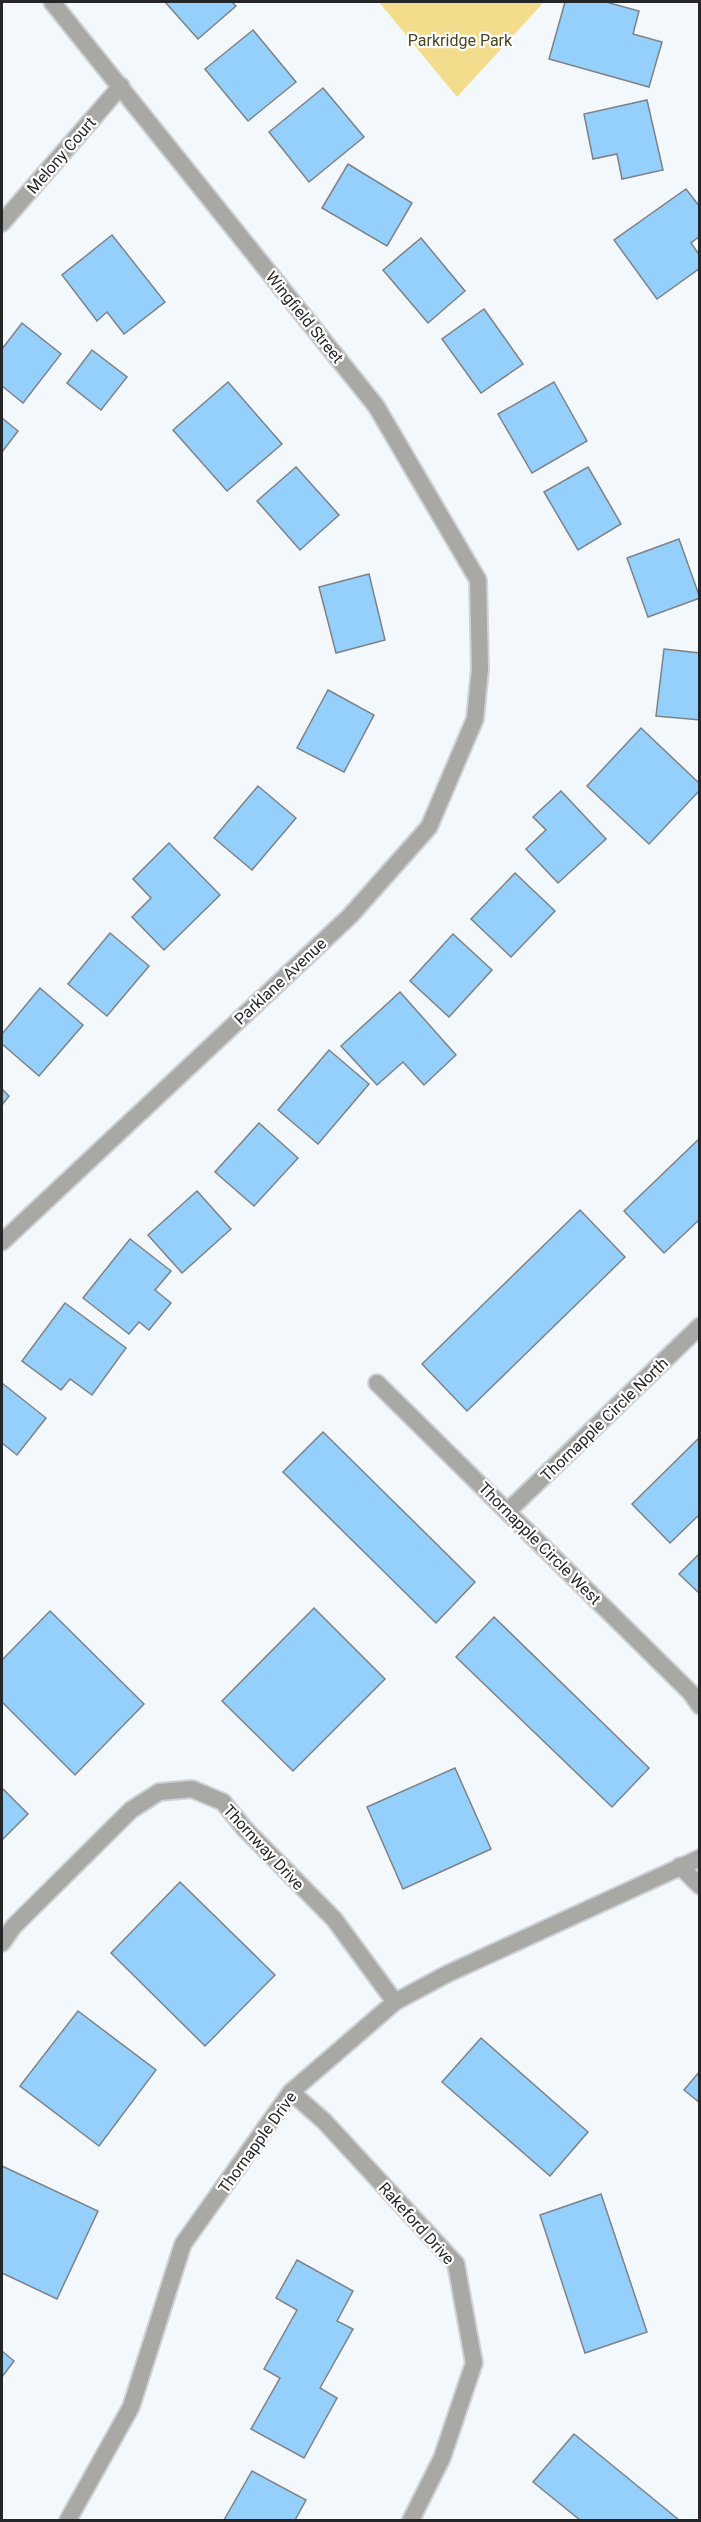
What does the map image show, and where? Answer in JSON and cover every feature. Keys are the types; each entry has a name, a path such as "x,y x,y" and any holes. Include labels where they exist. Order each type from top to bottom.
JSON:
{"street":[{"name":"Wingfield Street","path":"52,2 376,406 478,580 480,669"},
{"name":"Melony Court","path":"2,223 121,86"},
{"name":"Parklane Avenue","path":"2,1242 350,916 429,827 475,719 480,669"},
{"name":"Thornapple Circle North","path":"508,1511 699,1326"},
{"name":"Thornapple Circle West","path":"377,1383 691,1694 699,1706"},
{"name":"Thornway Drive","path":"2,1943 14,1926 131,1810 159,1792 192,1789 223,1802 244,1828 334,1919 395,2002"},
{"name":"Thornapple Drive","path":"68,2520 131,2407 183,2244 291,2092 395,2002 447,1974 699,1858"},
{"path":"680,1866 699,1886"},
{"name":"Rakeford Drive","path":"291,2092 324,2121 456,2264 474,2363 442,2457 411,2520"}],"green space":[{"name":"Parkridge Park","path":"379,2 544,2 457,97"}],"building":[{"path":"165,2 232,2 236,6 198,39"},
{"path":"565,2 606,2 639,11 633,34 662,42 649,87 549,59"},
{"path":"253,30 296,82 248,121 205,69"},
{"path":"323,88 364,137 309,182 269,132"},
{"path":"647,100 663,170 622,179 617,154 593,159 584,114"},
{"path":"348,164 412,203 387,246 322,208"},
{"path":"686,189 700,207 700,236 691,243 700,256 700,268 657,299 614,240"},
{"path":"112,235 165,302 124,334 107,312 97,321 62,275"},
{"path":"421,238 465,291 428,323 383,270"},
{"path":"484,309 523,364 481,393 442,339"},
{"path":"22,323 61,354 23,403 2,386 2,349"},
{"path":"92,350 127,377 101,410 67,383"},
{"path":"228,382 282,444 227,491 173,430"},
{"path":"554,382 587,441 532,473 498,414"},
{"path":"2,418 18,431 2,452"},
{"path":"296,467 339,515 300,550 257,501"},
{"path":"588,467 621,524 578,550 544,492"},
{"path":"679,539 700,598 648,617 627,558"},
{"path":"369,574 385,640 336,653 319,587"},
{"path":"664,649 700,653 700,720 656,716"},
{"path":"328,690 374,715 344,772 297,748"},
{"path":"641,728 700,784 700,790 649,844 587,786"},
{"path":"258,786 296,818 252,870 214,838"},
{"path":"561,791 606,839 558,883 526,849 546,830 533,817"},
{"path":"169,843 220,895 164,950 132,917 151,898 133,879"},
{"path":"515,873 555,911 511,957 471,919"},
{"path":"110,933 149,966 107,1016 68,984"},
{"path":"453,934 492,970 449,1017 410,981"},
{"path":"40,988 83,1025 39,1076 2,1044 2,1034"},
{"path":"400,992 456,1055 424,1085 403,1062 377,1085 341,1046"},
{"path":"329,1050 369,1084 318,1144 278,1110"},
{"path":"2,1089 9,1096 2,1105"},
{"path":"259,1123 298,1158 254,1206 215,1172"},
{"path":"700,1138 700,1219 664,1253 624,1211"},
{"path":"197,1191 231,1229 182,1273 148,1235"},
{"path":"580,1210 625,1257 467,1411 422,1364"},
{"path":"130,1239 171,1271 155,1290 171,1303 149,1330 139,1322 129,1334 83,1298"},
{"path":"65,1303 126,1348 92,1395 70,1379 61,1390 22,1361"},
{"path":"2,1383 46,1418 17,1455 2,1443"},
{"path":"323,1432 475,1582 436,1623 283,1472"},
{"path":"700,1437 700,1514 670,1543 632,1504"},
{"path":"700,1553 700,1594 679,1574"},
{"path":"314,1608 385,1679 293,1771 222,1701"},
{"path":"50,1611 144,1704 75,1775 2,1702 2,1660"},
{"path":"494,1617 649,1768 612,1807 456,1657"},
{"path":"455,1768 491,1849 403,1889 367,1807"},
{"path":"2,1788 28,1814 2,1840"},
{"path":"180,1882 275,1975 205,2046 111,1953"},
{"path":"78,2011 156,2070 99,2146 20,2086"},
{"path":"481,2038 588,2132 550,2176 442,2082"},
{"path":"700,2071 700,2103 684,2090"},
{"path":"2,2166 98,2211 57,2299 2,2273"},
{"path":"601,2194 647,2332 585,2353 540,2215"},
{"path":"297,2260 353,2291 337,2321 353,2329 320,2388 337,2398 304,2458 251,2429 280,2378 264,2369 297,2310 276,2298"},
{"path":"2,2351 14,2361 2,2377"},
{"path":"574,2434 679,2520 580,2520 533,2482"},
{"path":"252,2471 306,2500 295,2520 224,2520"}]}
